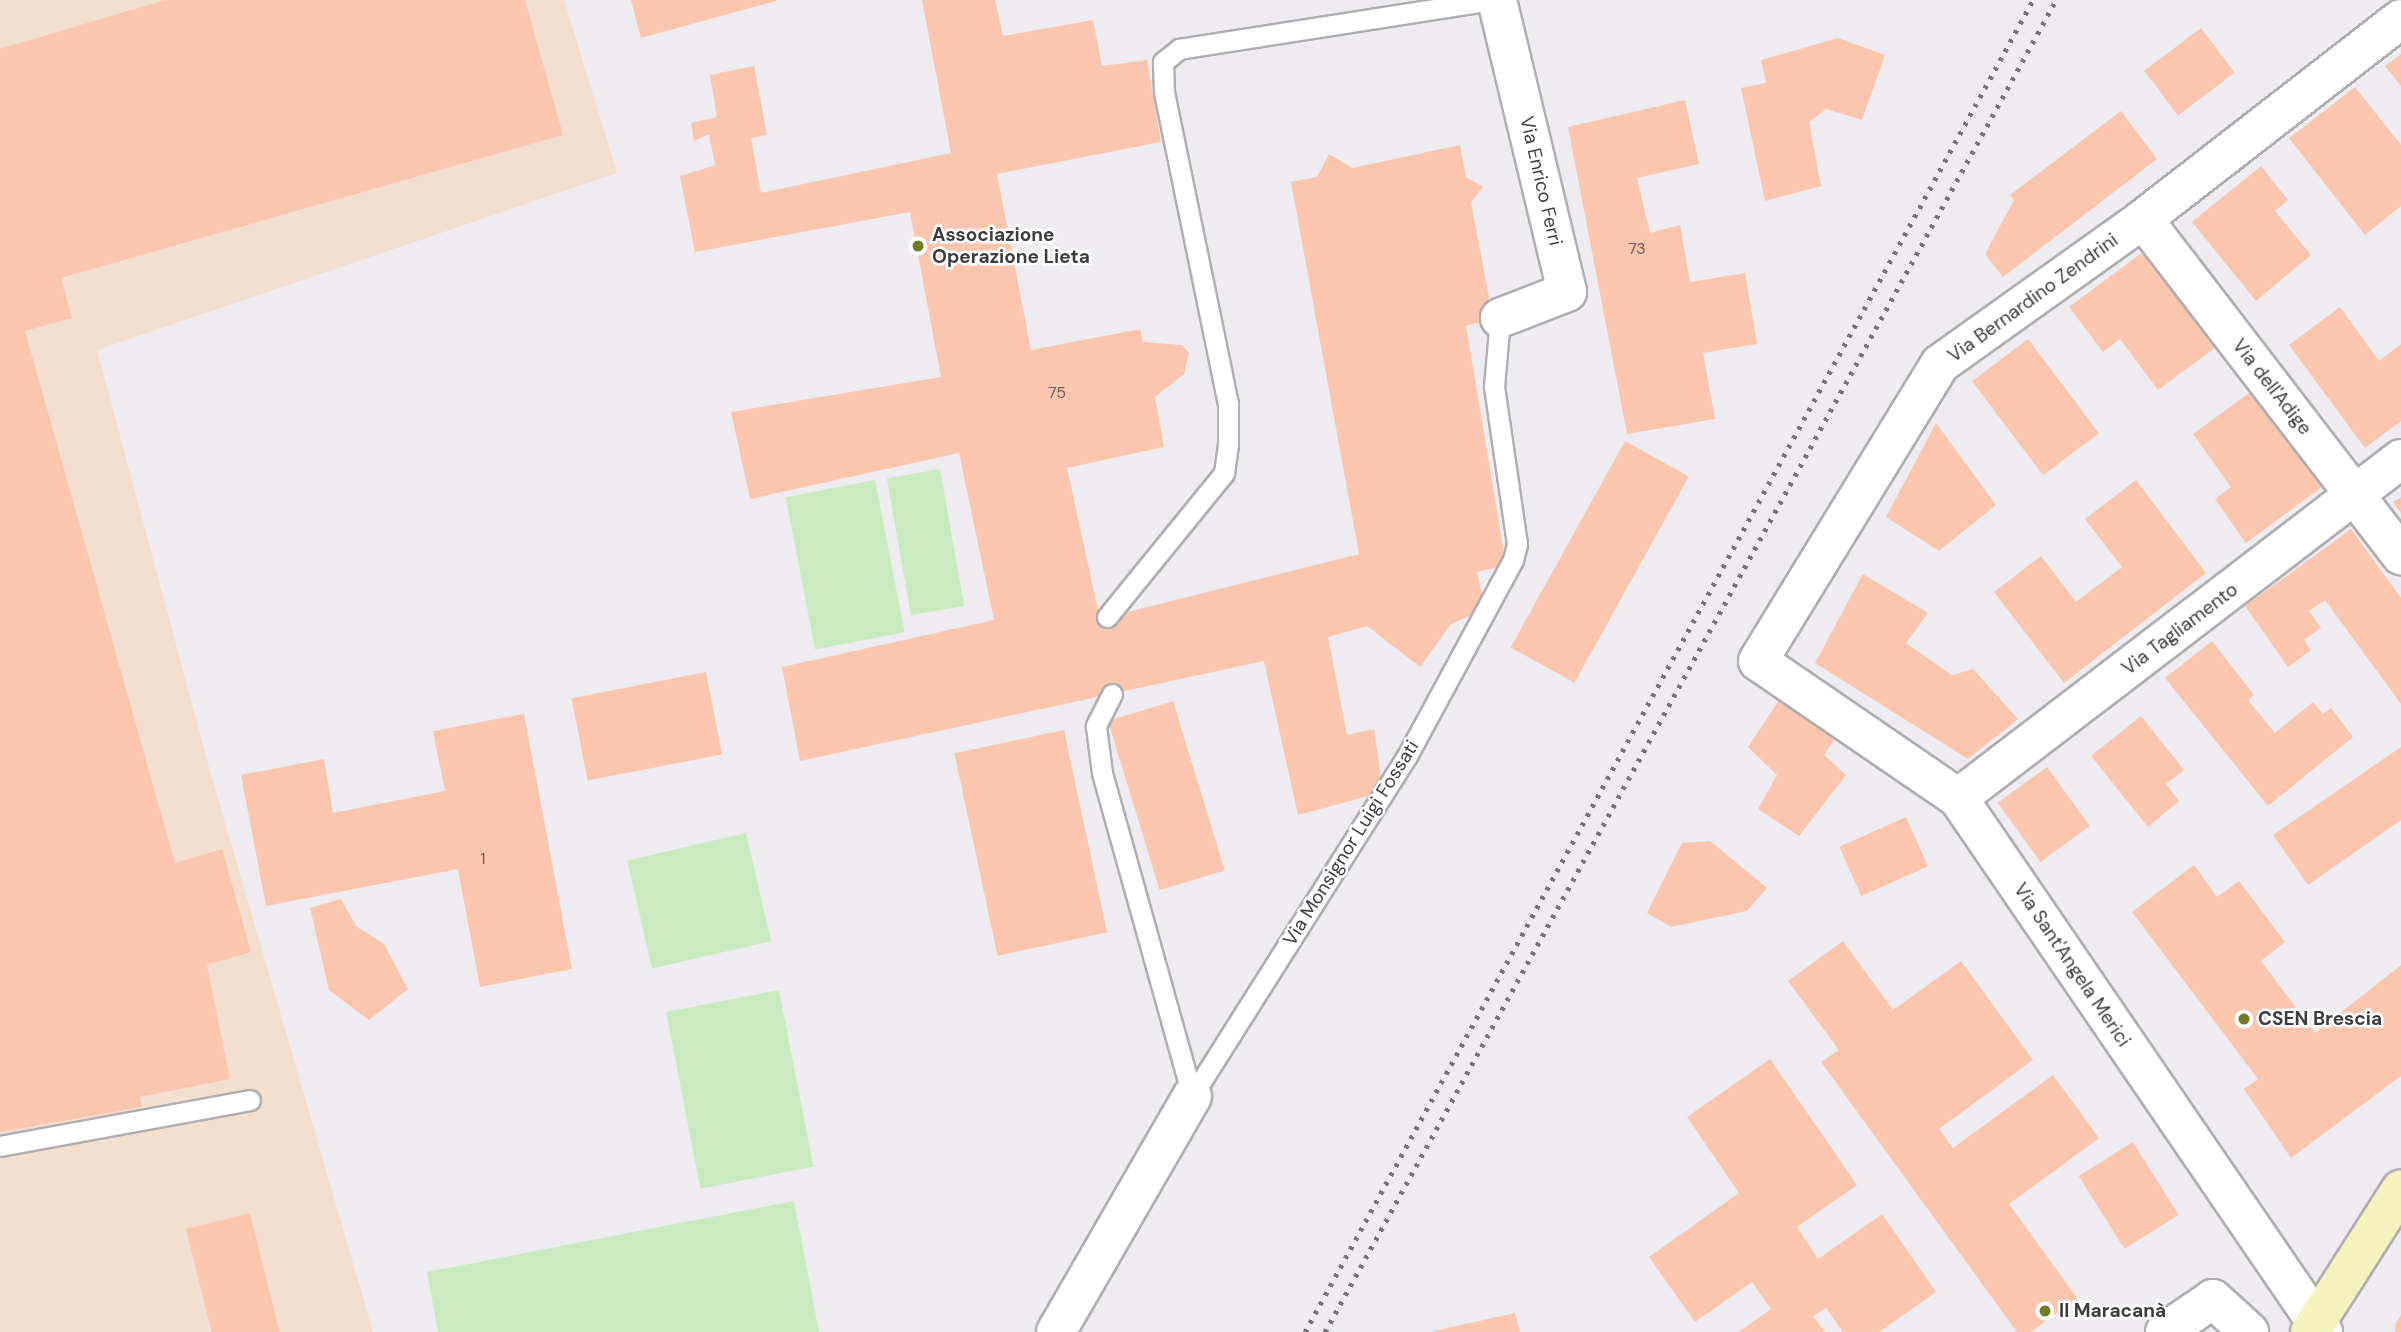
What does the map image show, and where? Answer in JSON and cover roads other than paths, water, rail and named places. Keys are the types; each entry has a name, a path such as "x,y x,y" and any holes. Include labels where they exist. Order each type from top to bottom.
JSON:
{"main road":[{"path":"2316,1329 2401,1189"}],"street":[{"name":"Via Enrico Ferri","path":"1495,0 1567,292 1500,318"},
{"name":"Via Bernardino Zendrini","path":"1758,661 1940,364 2143,219 2401,19"},
{"name":"Via dell'Adige","path":"2143,219 2401,555"},
{"name":"Via Tagliamento","path":"1958,798 2401,459"},
{"name":"Via Sant'Angela Merici","path":"1758,661 1958,798 2316,1329"},
{"name":"Via Monsignor Luigi Fossati","path":"1056,1332 1192,1096"},
{"path":"2165,1332 2213,1299 2249,1332"}],"lane":[{"path":"1107,617 1224,473 1228,445 1228,404 1164,91 1163,62 1179,49 1495,0"},
{"name":"Via Monsignor Luigi Fossati","path":"1192,1096 1407,757 1513,560 1517,544 1494,387 1500,318"},
{"path":"1112,694 1096,726 1102,773 1192,1096"},
{"path":"0,1146 250,1100"}],"railway":[{"path":"1305,1332 2033,0"},
{"path":"1325,1332 2056,0"}],"place":[{"name":"Associazione Operazione Lieta","path":"918,246"},
{"name":"CSEN Brescia","path":"2244,1019"},
{"name":"Il Maracanà","path":"2045,1311"}]}
